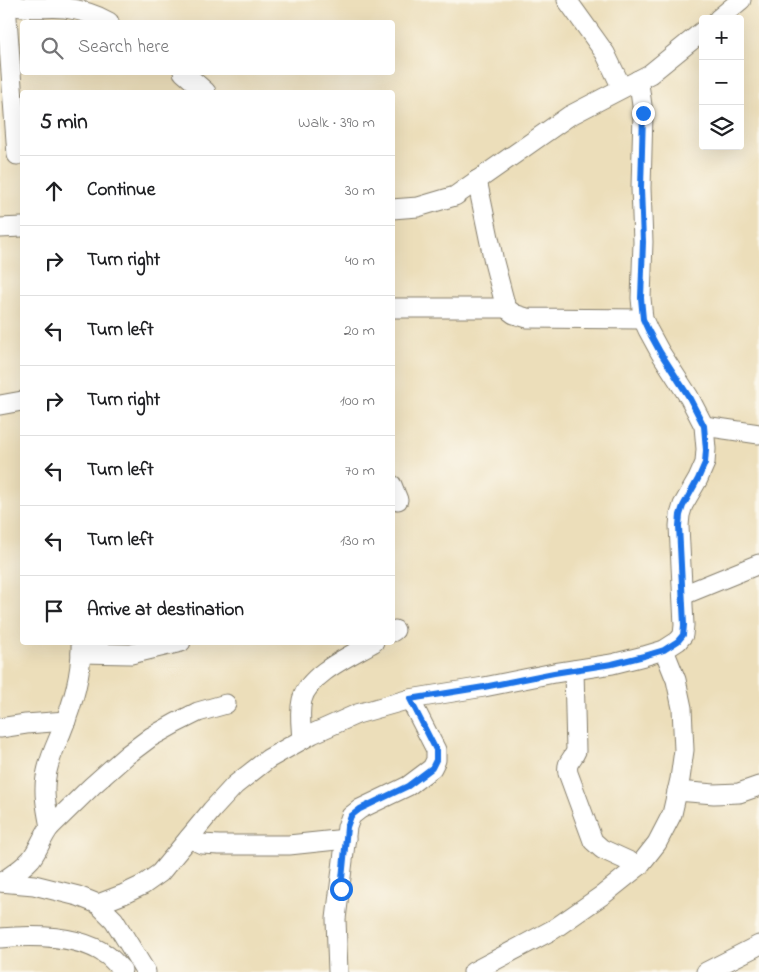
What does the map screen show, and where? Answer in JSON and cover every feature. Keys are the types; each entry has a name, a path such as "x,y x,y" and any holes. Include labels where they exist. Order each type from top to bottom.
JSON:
{"street":[{"path":"98,904 144,885 160,873 235,785 268,759 312,734 357,714 410,699 612,664 644,656 664,650 678,641 683,635 680,515 705,463 704,426 689,397 660,352 643,319 641,298 643,242 641,188 643,113 630,84 567,0"},
{"path":"718,12 741,0"},
{"path":"17,155 4,2 32,8 64,8 82,11 105,20"},
{"path":"395,209 418,207 455,196 568,116 650,74 699,34"},
{"path":"186,75 204,90"},
{"path":"477,180 494,262 506,308"},
{"path":"0,228 20,227"},
{"path":"395,308 506,308 514,314 527,318 643,319"},
{"path":"0,404 20,401"},
{"path":"704,426 759,434"},
{"path":"682,595 759,564"},
{"path":"50,827 45,798 46,778 50,760 66,720 80,672 81,648 131,654 168,645"},
{"path":"302,739 300,715 302,698 310,685 322,673 369,645"},
{"path":"473,972 554,929 604,894 639,866 657,843 672,814 684,750 682,708 676,680 664,650"},
{"path":"574,670 576,751 569,760 567,766 568,773 593,841 602,849 639,866"},
{"path":"338,972 336,919 347,827 351,816 360,809 408,786 432,768 436,760 436,750 410,699"},
{"path":"1,882 32,858 50,827 92,786 151,737 198,712 226,704"},
{"path":"0,728 66,720"},
{"path":"677,791 714,794 739,793 759,786"},
{"path":"189,838 202,844 219,845 289,845 346,838"},
{"path":"0,938 63,938 87,944 108,956 121,971 142,965 114,920 98,904 78,896 43,887 1,882"},
{"path":"706,972 759,945"}],"route":[{"path":"341,889 347,827 351,816 360,809 408,786 432,768 436,760 436,750 410,699 612,664 664,650 678,641 683,635 680,515 705,463 706,450 704,426 689,397 660,352 643,319 641,298 643,113"}]}
